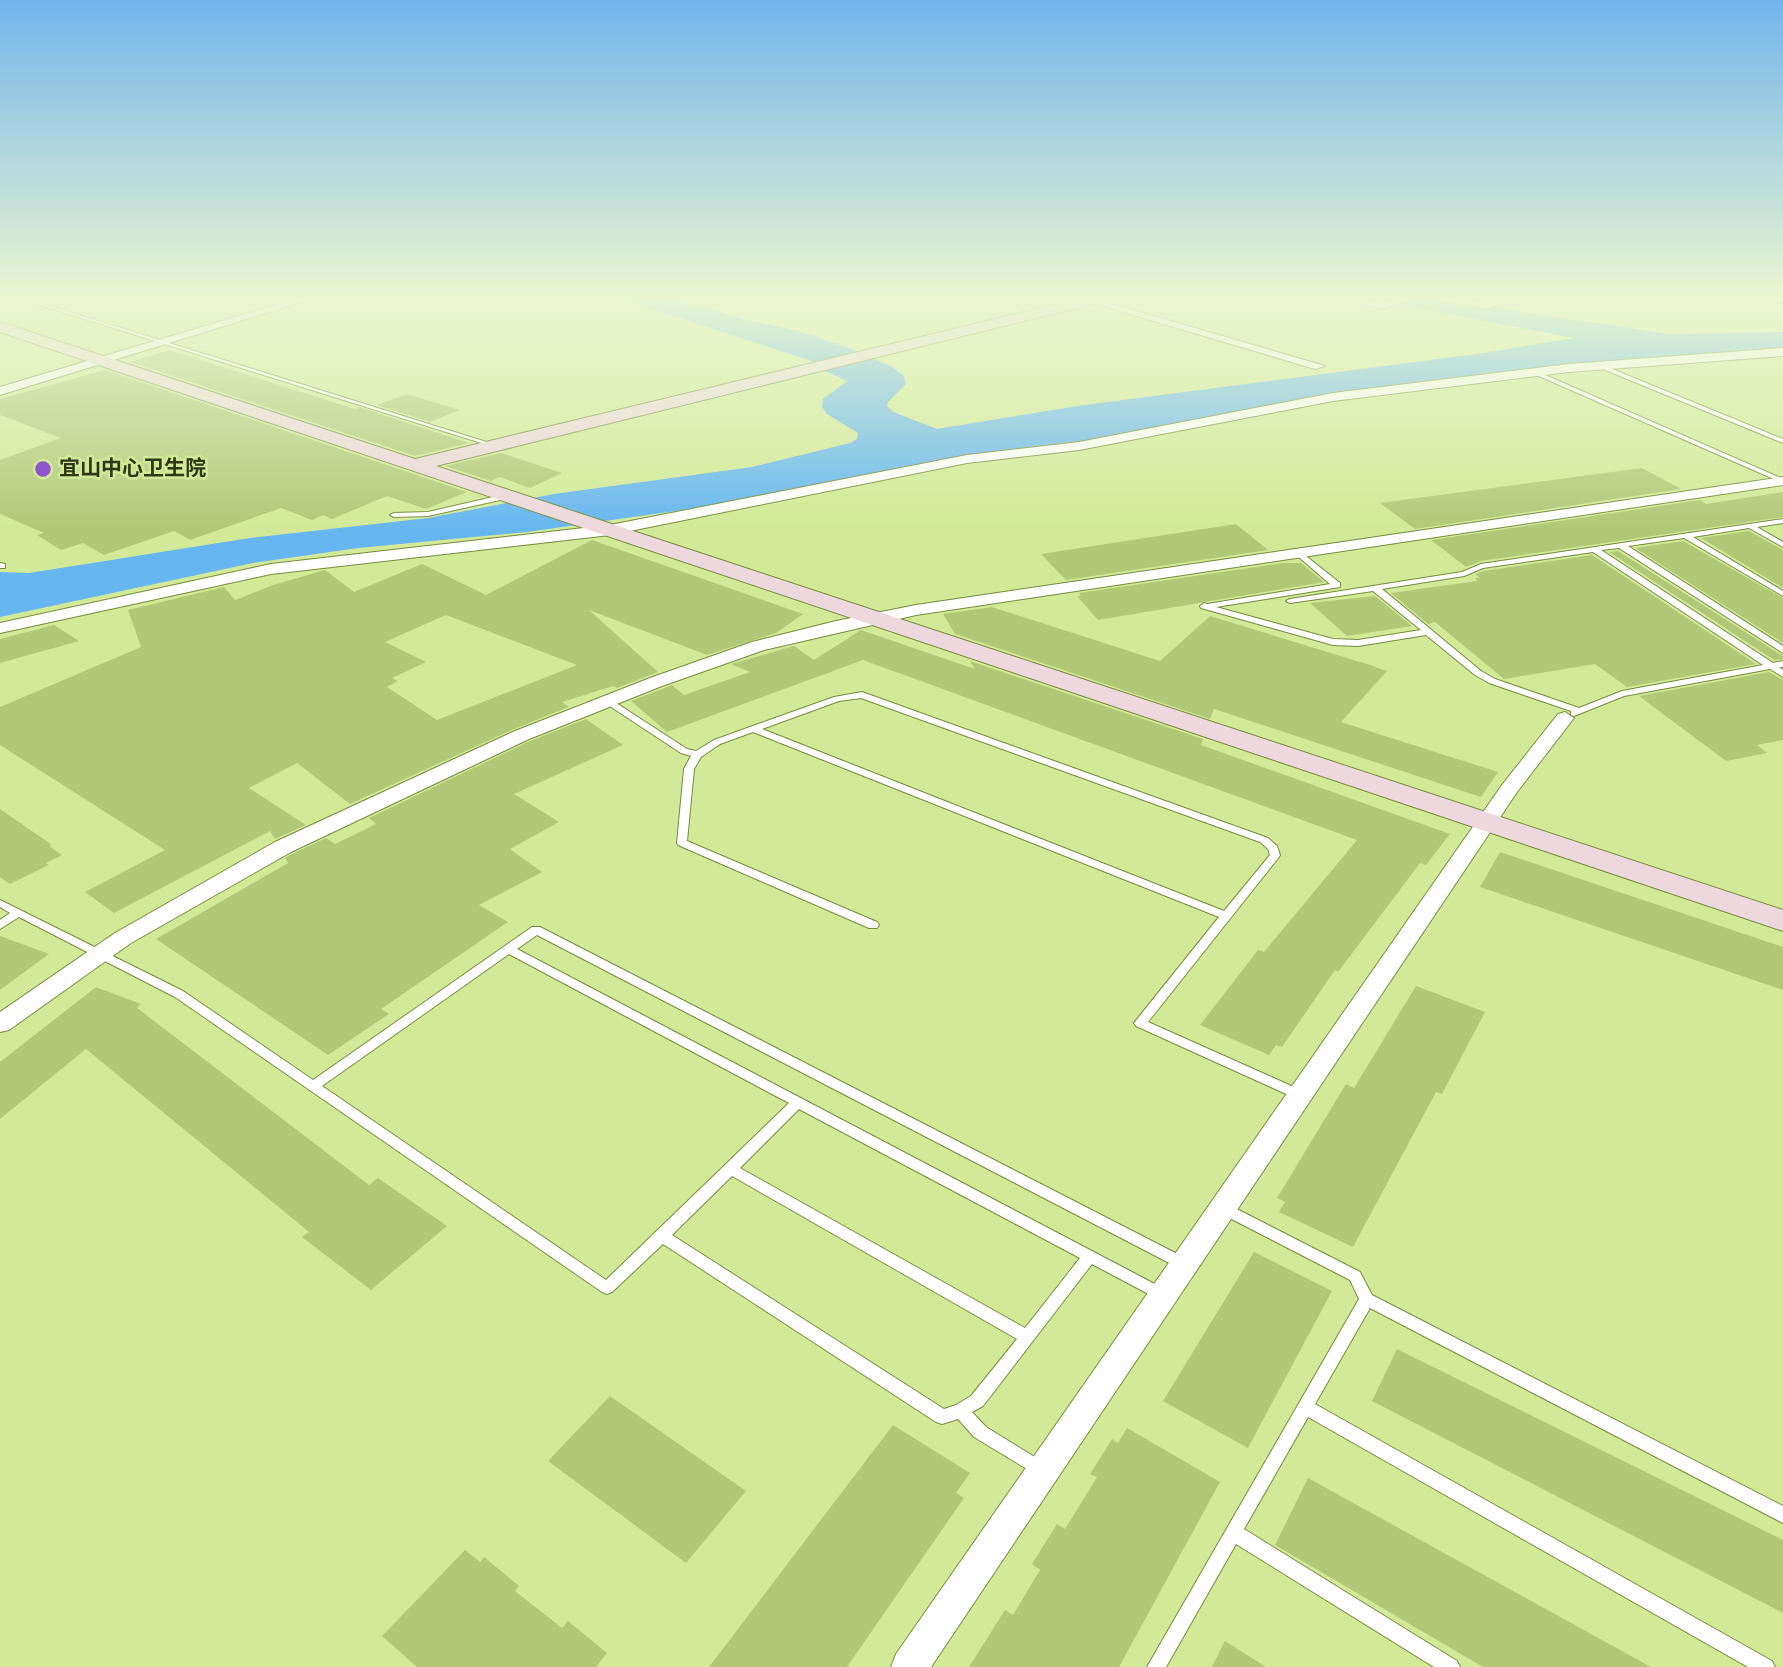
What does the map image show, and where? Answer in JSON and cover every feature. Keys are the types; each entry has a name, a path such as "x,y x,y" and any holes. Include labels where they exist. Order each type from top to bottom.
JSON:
{"street":[{"path":"0,391 58,375"},
{"path":"143,375 1783,921"},
{"path":"414,465 777,375"},
{"path":"0,628 271,569 601,527 967,459 1079,446 1333,397 1512,375"},
{"path":"0,1024 101,953 177,905 283,847 462,761 607,701 758,646 873,618 1297,551 1783,481"},
{"path":"909,1667 1486,822 1572,714"}],"lane":[{"path":"268,375 493,445"},
{"path":"1540,375 1783,481"},
{"path":"1622,375 1783,440"},
{"path":"394,515 428,514 511,497"},
{"path":"1290,601 1464,574 1481,566 1783,522"},
{"path":"1750,526 1783,545"},
{"path":"1686,536 1783,594"},
{"path":"1620,545 1783,650"},
{"path":"1594,549 1783,674"},
{"path":"1297,551 1337,585 1204,606 1333,642 1358,643 1428,632"},
{"path":"1375,588 1478,673 1572,714 1622,694 1783,664"},
{"path":"873,925 682,843 689,769 697,755 717,742 837,699 862,695 1258,836 1269,843 1275,855 1140,1023 1300,1095"},
{"path":"607,701 684,751 697,755"},
{"path":"753,729 1226,916"},
{"path":"0,903 179,994 607,1288 798,1102"},
{"path":"0,925 18,913"},
{"path":"313,1086 536,930 1184,1264"},
{"path":"509,949 1163,1295"},
{"path":"731,1169 1027,1337"},
{"path":"1223,1208 1355,1276 1367,1299 1783,1515"},
{"path":"662,1236 942,1417 961,1411 977,1401 1090,1256"},
{"path":"1156,1667 1367,1299"},
{"path":"1306,1407 1766,1667"},
{"path":"961,1411 980,1432 1043,1471"},
{"path":"1233,1532 1451,1667"}],"water":[{"path":"833,375 903,375 906,384 887,406 893,412 937,429 1077,406 1317,375 1534,375 1311,397 1105,438 725,504 527,532 358,548 253,563 0,617 0,572 29,573 250,538 428,518 554,494 752,467 850,443 857,439 858,433 827,414 822,407 823,399 847,381"}],"building":[{"path":"88,375 119,375 467,492 426,509 387,496 332,519 323,515 312,520 281,508 190,540 174,531 104,555 83,543 61,550 37,535 44,533 0,514 0,460 61,438 0,415 0,399"},
{"path":"169,375 247,375 469,443 415,456"},
{"path":"407,394 460,410 430,422 377,405"},
{"path":"501,453 562,473 530,488 500,477 491,481 445,466"},
{"path":"1642,468 1681,489 1415,529 1380,503"},
{"path":"1783,492 1783,517 1481,561 1466,567 1431,540 1700,500 1706,504"},
{"path":"1236,524 1268,550 1066,580 1041,554"},
{"path":"1749,531 1783,550 1783,588 1701,538"},
{"path":"592,540 803,614 776,633 707,655 589,610 658,672 617,688 613,686 562,702 569,707 514,729 350,804 297,763 249,788 306,825 275,839 270,831 114,913 85,892 165,850 0,745 0,707 141,647 128,610 224,587 235,600 273,585 325,570 354,592 422,564 486,595","holes":["446,615 577,665 437,720 387,687 398,681 392,678 426,662 385,642"]},
{"path":"1683,541 1783,598 1783,643 1635,548"},
{"path":"1618,551 1783,656 1783,659 1774,660 1609,552"},
{"path":"1592,555 1756,664 1627,687 1595,664 1504,679 1435,622 1428,624 1391,593 1477,581 1475,578 1480,578 1475,574 1484,571"},
{"path":"1283,563 1301,563 1324,582 1098,620 1077,596 1081,596 1079,593"},
{"path":"1375,596 1412,626 1347,636 1310,603"},
{"path":"992,607 1160,661 1210,616 1370,665 1387,671 1341,722 1498,772 1481,797 1214,709 1210,719 955,634 943,614"},
{"path":"54,625 79,641 0,663 0,639"},
{"path":"861,630 975,669 970,661 1203,739 1201,745 1450,834 1426,865 1420,863 1338,972 1335,970 1282,1047 1276,1045 1269,1055 1200,1025 1258,950 1264,952 1357,840 863,660 667,732 631,701 672,685 684,695 750,672 731,664 794,646 814,660"},
{"path":"1769,672 1783,680 1783,740 1757,745 1767,753 1726,761 1639,696"},
{"path":"586,719 623,745 514,794 559,822 510,849 542,872 479,905 508,922 381,1009 389,1014 328,1055 156,939 288,863 285,858 292,854 326,838 335,844 376,824 369,818 530,741"},
{"path":"0,809 62,855 46,863 49,865 10,884 0,877"},
{"path":"1500,852 1783,947 1783,990 1480,887"},
{"path":"0,936 49,954 0,990"},
{"path":"1416,986 1485,1012 1442,1094 1436,1092 1353,1247 1279,1212 1285,1202 1277,1198 1346,1084 1354,1088"},
{"path":"96,987 141,1004 137,1008 369,1185 378,1178 447,1226 371,1290 302,1237 309,1232 86,1049 0,1119 0,1062"},
{"path":"1254,1252 1332,1291 1248,1448 1163,1401"},
{"path":"1397,1349 1783,1540 1783,1613 1372,1401"},
{"path":"610,1396 746,1491 686,1563 548,1461"},
{"path":"893,1425 970,1473 956,1493 964,1498 847,1667 709,1667"},
{"path":"1127,1428 1220,1482 1119,1667 969,1667 1005,1610 1013,1615 1040,1570 1032,1564 1057,1524 1065,1529 1097,1477 1090,1474 1112,1439 1118,1443"},
{"path":"1308,1478 1651,1667 1483,1667 1275,1545"},
{"path":"465,1550 480,1562 484,1557 519,1586 515,1591 562,1628 568,1621 607,1653 596,1667 417,1667 382,1636"},
{"path":"1225,1641 1266,1667 1212,1667"}],"place":[{"name":"宜山中心卫生院","path":"43,469"}]}
